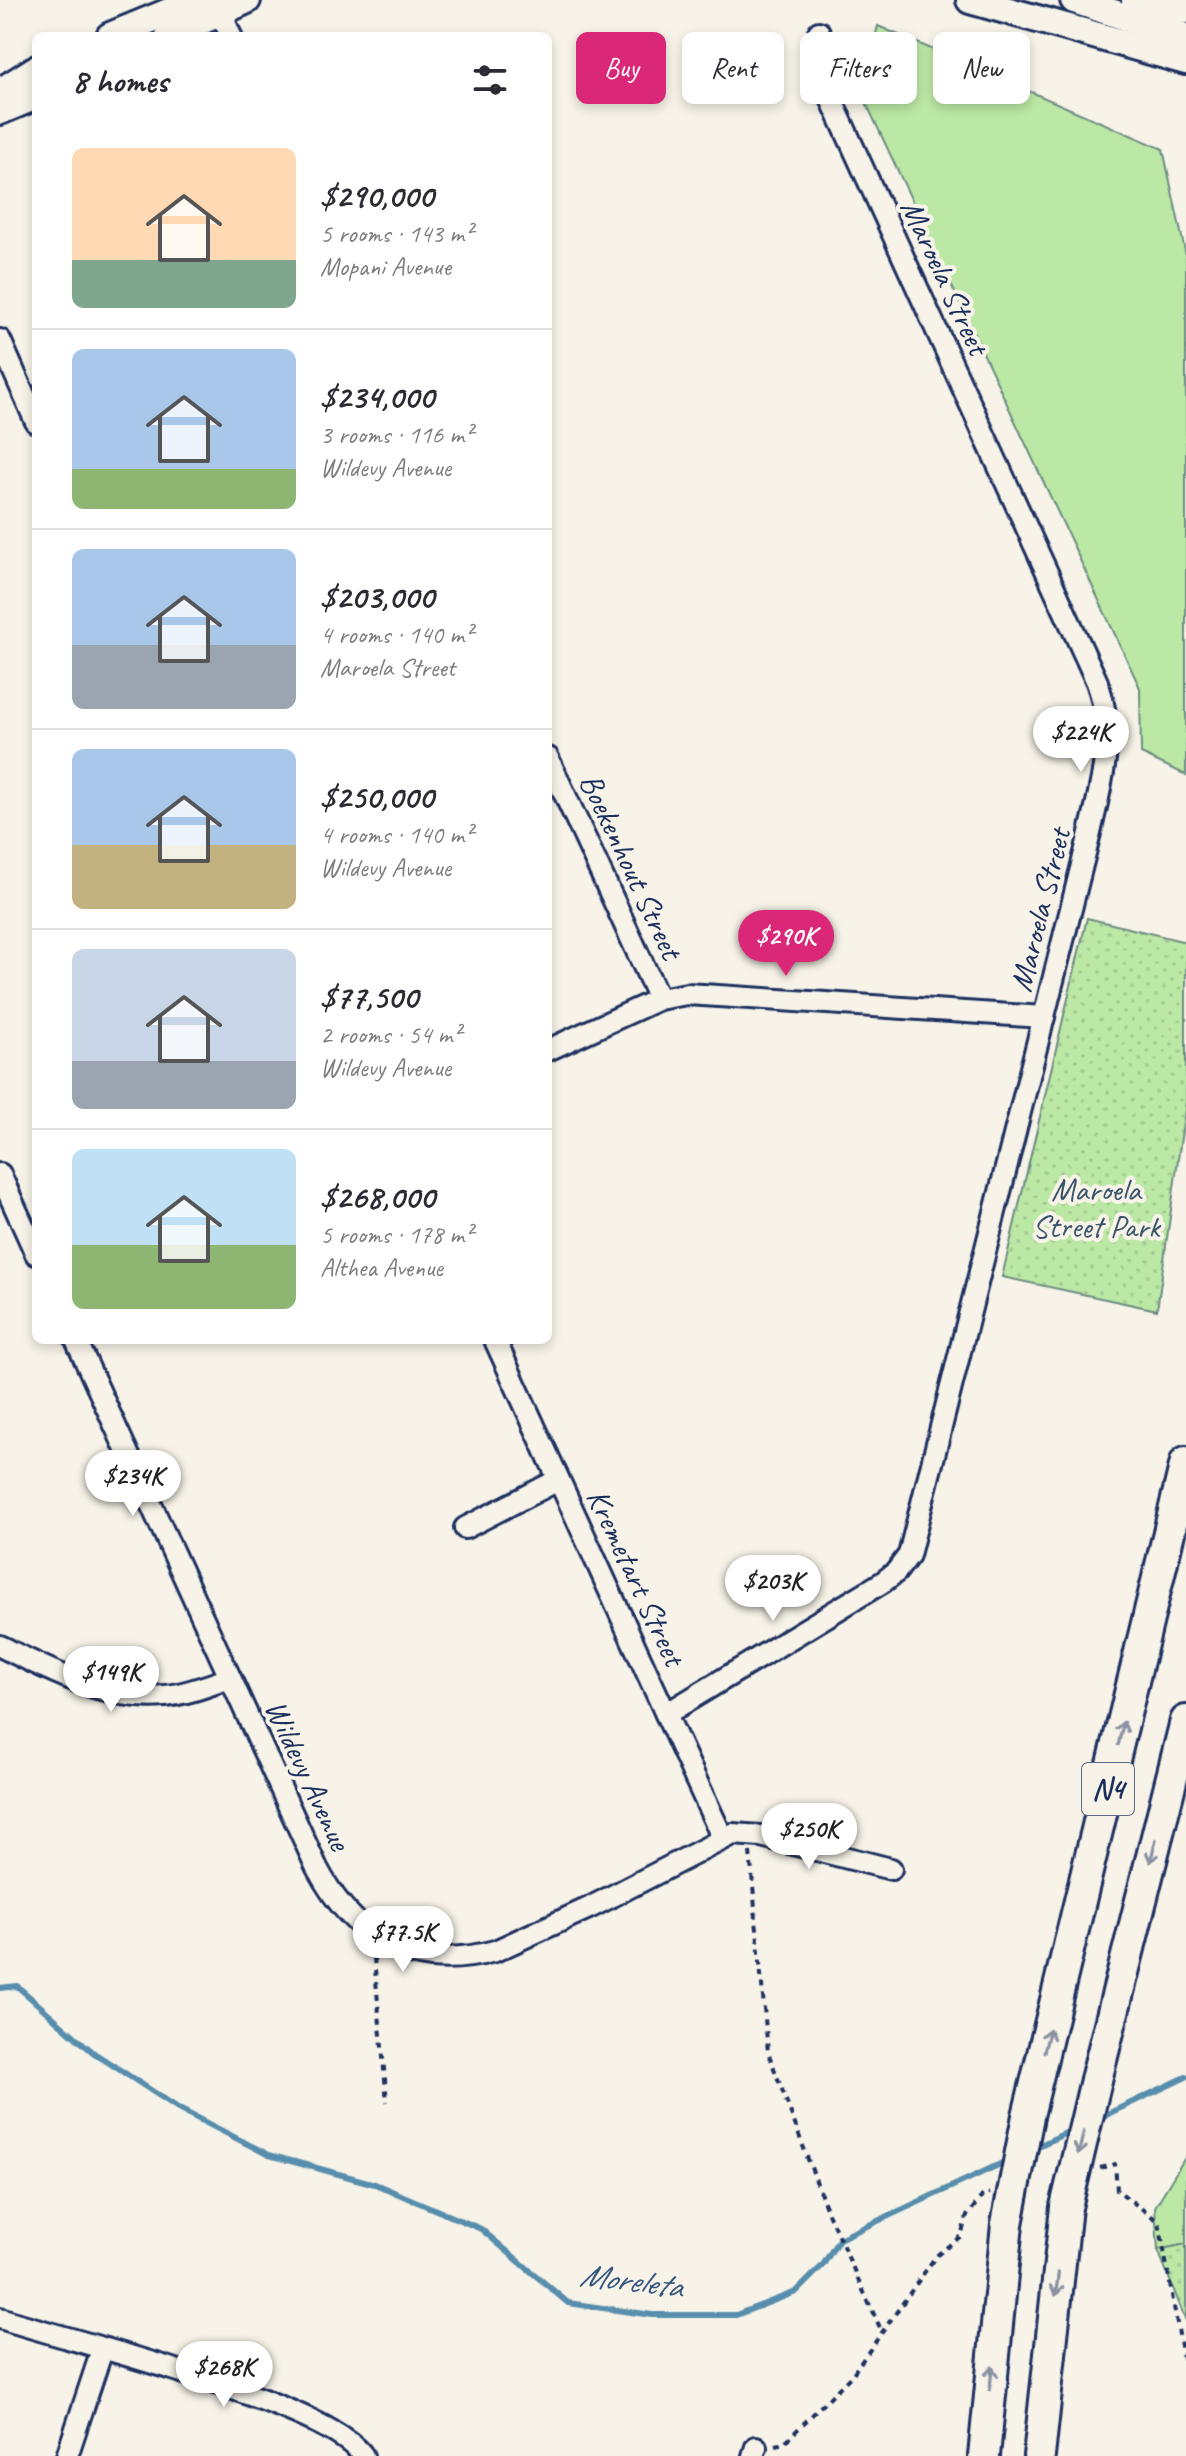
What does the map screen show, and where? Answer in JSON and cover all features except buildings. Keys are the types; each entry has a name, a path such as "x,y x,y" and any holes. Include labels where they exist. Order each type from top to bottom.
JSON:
{"highway":[{"path":"1137,0 1186,8"},
{"name":"N4","path":"984,2456 1007,2224 1028,2116 1186,1462"},
{"name":"N4","path":"1039,2456 1066,2207 1186,1721"}],"main road":[{"path":"127,32 210,13 247,0"},
{"path":"970,0 1182,51"},
{"path":"1024,0 1182,51"},
{"path":"1074,0 1182,51"},
{"path":"176,32 210,13"},
{"path":"0,92 32,72"},
{"path":"0,111 32,98"}],"street":[{"name":"Maroela Street","path":"666,1714 868,1592 906,1561 1103,777 1109,729 1106,707 832,104"},
{"path":"0,340 32,413"},
{"name":"Boekenhout Street","path":"552,767 659,999"},
{"path":"552,1048 659,999 701,994 1044,1017"},
{"path":"0,1174 32,1245"},
{"name":"Wildevy Avenue","path":"78,1344 327,1887 349,1918 382,1942 432,1958 472,1957 495,1951 591,1907 723,1839 747,1833 891,1869"},
{"name":"Kremetart Street","path":"497,1344 723,1839"},
{"path":"465,1528 558,1480"},
{"path":"0,1646 96,1687 131,1696 166,1696 230,1678"},
{"path":"0,2318 260,2399 346,2438 363,2456"},
{"path":"67,2456 102,2350"}],"path":[{"path":"750,1850 768,2052 828,2213 882,2332"},
{"path":"382,1942 373,1961 387,2102"}],"green space":[{"path":"878,26 892,32 876,32"},
{"path":"917,43 933,50 933,104 1030,104 1030,92 1163,149 1186,256 1186,775 1141,754 1140,688 867,104 917,104"},
{"name":"Maroela Street Park","path":"1087,918 1186,942 1186,1102 1157,1310 1002,1277"},
{"path":"1186,2156 1186,2244 1158,2250 1155,2207"},
{"path":"1186,2244 1186,2321 1158,2250"}],"waterway":[{"name":"Moreleta","path":"0,1988 17,1986 94,2053 181,2110 269,2155 375,2184 481,2229 568,2303 652,2315 736,2315 796,2292 823,2265 839,2239 1011,2159"},
{"name":"Moreleta","path":"1097,2119 1186,2077"},
{"name":"Moreleta","path":"1032,2149 1072,2130"}]}
